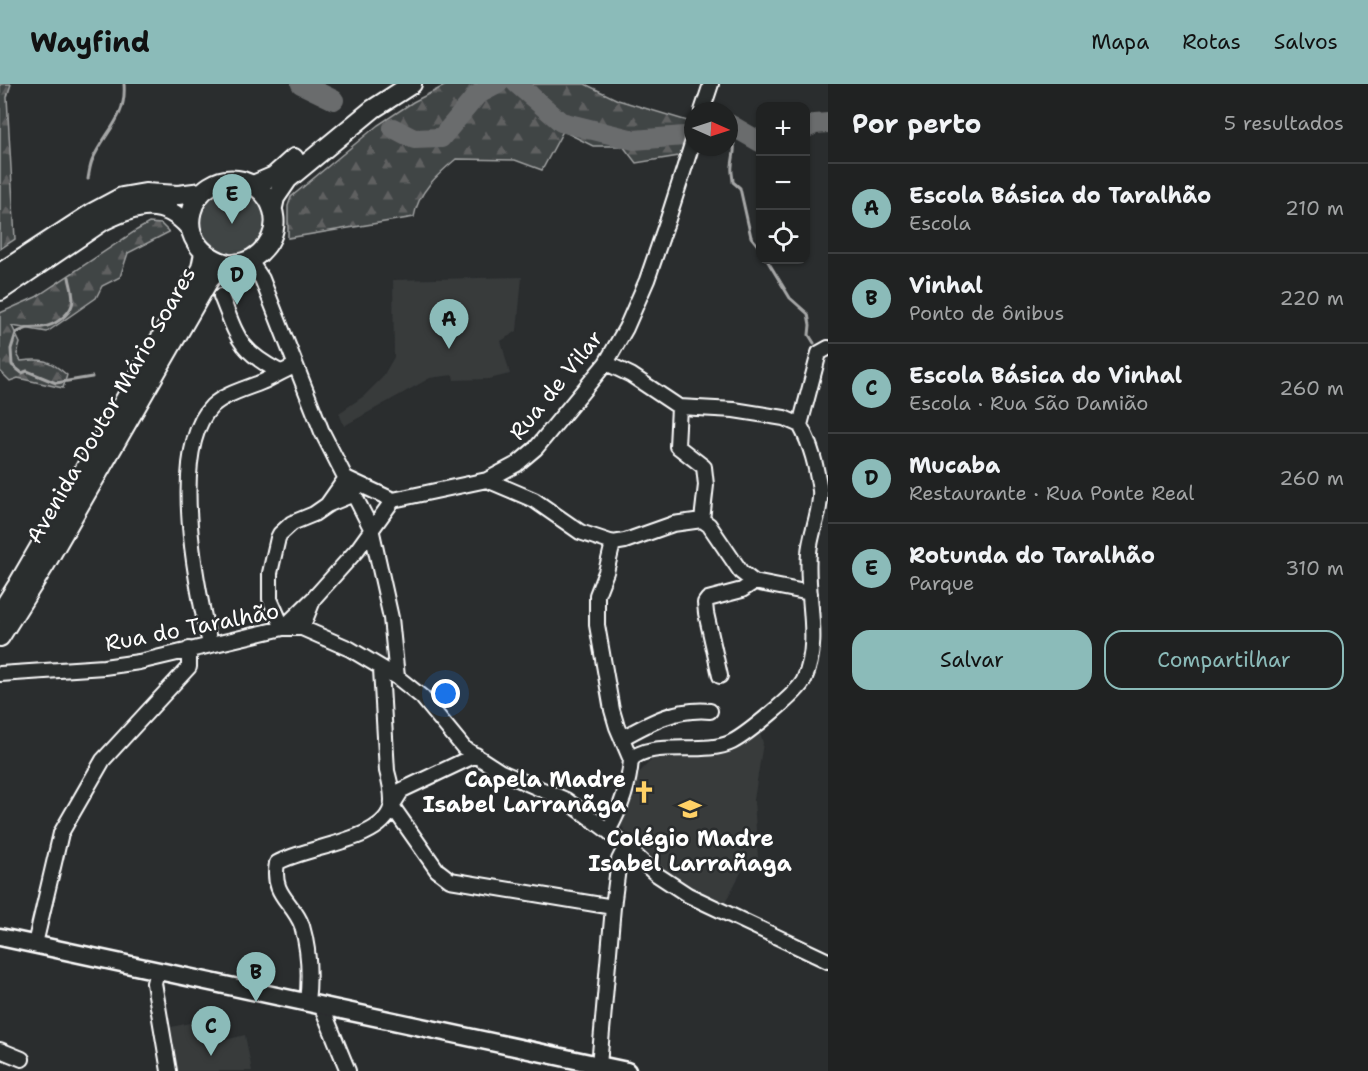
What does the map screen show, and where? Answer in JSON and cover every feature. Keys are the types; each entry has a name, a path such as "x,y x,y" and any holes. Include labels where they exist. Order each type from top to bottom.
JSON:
{"main road":[{"path":"253,184 274,176 347,114 389,84"},
{"name":"Avenida Doutor Mário Soares","path":"0,637 45,565 209,280 222,267 249,263 272,238 275,198 288,179 373,109 412,84"},
{"path":"189,227 197,197 209,186 226,180 240,180 253,184 265,194 273,207"},
{"path":"0,273 105,205 122,197 145,193 178,195 202,192"},
{"path":"0,291 104,221 120,213 146,206 166,208 175,213 189,227"},
{"name":"Avenida Doutor Mário Soares","path":"189,227 195,242 215,261 249,263"},
{"name":"Avenida Doutor Mário Soares","path":"0,613 201,268 204,253"}],"street":[{"path":"705,102 711,84"},
{"name":"Rua de Vilar","path":"393,500 487,480 517,464 536,448 606,363 626,328 647,280 688,156"},
{"path":"249,263 322,432 371,528 391,618 397,677"},
{"path":"222,296 244,347 256,359 280,372"},
{"path":"800,425 819,353 828,348"},
{"path":"606,363 631,375 678,407 734,410 784,418 800,425 811,445 820,494 809,553 813,644 803,683 770,714 732,743 712,748 645,751 631,760"},
{"path":"210,644 196,585 190,541 189,481 193,449 205,414 213,405 223,398 295,366"},
{"path":"678,407 677,446 704,467 706,485 702,520"},
{"path":"346,478 393,500 357,550 314,598 283,628 270,599 270,573 280,534 292,523 354,494"},
{"path":"327,505 346,478"},
{"path":"487,480 534,500 580,532 613,543 673,524 702,520 709,525 741,572 754,582 810,593"},
{"path":"608,831 616,818 630,772 631,760 612,710 597,625 597,595 606,572 613,543"},
{"path":"720,676 705,603 708,599 742,590 754,582"},
{"path":"302,628 314,598"},
{"name":"Rua do Taralhão","path":"0,674 104,667 139,662 283,628 302,628 350,649 397,677 422,697 464,748 501,772 566,800 608,831 656,874 688,895 828,961"},
{"path":"35,944 61,833 104,760 189,667 189,650"},
{"path":"381,669 387,771 391,786 392,806 437,870 450,880 613,907"},
{"path":"622,738 656,719 696,710 710,711"},
{"path":"348,1071 314,1003 301,924 281,893 275,876 278,863 291,855 367,833 386,818 402,790 476,755"},
{"path":"599,1065 613,907 619,860 626,848"},
{"path":"0,937 624,1071"},
{"path":"157,971 154,982 169,1071"},
{"path":"0,1050 22,1059"}],"shaded area":[{"path":"522,277 517,331 501,341 510,374 489,379 454,380 453,375 430,378 344,426 339,413 364,396 382,378 394,357 393,280"},
{"name":"Colégio Madre Isabel Larrañaga","path":"760,733 763,743 754,800 758,858 746,863 725,903 715,898 713,901 690,890 673,877 625,831 621,825 622,819 638,774 653,758 733,752"},
{"path":"216,1017 221,1041 245,1035 252,1071 176,1071 167,1028"}],"green space":[{"path":"0,84 11,84 7,97 15,239 0,249"},
{"path":"448,84 585,84 618,100 684,120 684,155 636,163 623,146 593,146 563,131 542,170 515,160 456,159 436,177 424,192 414,217 288,238 288,206 291,197 378,125 413,102"},
{"path":"225,188 239,188 251,193 260,202 265,221 263,234 256,245 239,254 225,254 213,249 204,240 199,228 199,214 204,202 213,193"},
{"path":"149,223 161,224 169,232 128,253 120,277 102,286 96,298 47,332 12,326 20,343 17,354 21,361 40,360 56,366 67,375 63,388 18,378 10,381 0,371 0,313 36,297"}],"waterway":[{"path":"88,179 92,161 122,107 124,84"},
{"path":"301,84 334,100"},
{"path":"393,128 414,139 441,138 477,95 498,84"},
{"path":"517,84 561,122 634,140 684,136"},
{"path":"810,126 828,123"},
{"path":"738,129 756,140"},
{"path":"734,156 733,182 740,188 751,237 756,243"},
{"path":"769,264 790,298 808,314 809,335 814,343"},
{"path":"69,277 73,298 70,309 52,325 27,328 16,333 11,349 12,365 22,373 27,371 56,383 92,377"}],"place":[{"name":"Rotunda do Taralhão","path":"232,224"},
{"name":"Mucaba","path":"237,305"},
{"name":"Escola Básica do Taralhão","path":"449,349"},
{"name":"Capela Madre Isabel Larranãga","path":"644,792"},
{"name":"Colégio Madre Isabel Larrañaga","path":"690,809"},
{"name":"Vinhal","path":"256,1002"},
{"name":"Escola Básica do Vinhal","path":"211,1056"}]}
